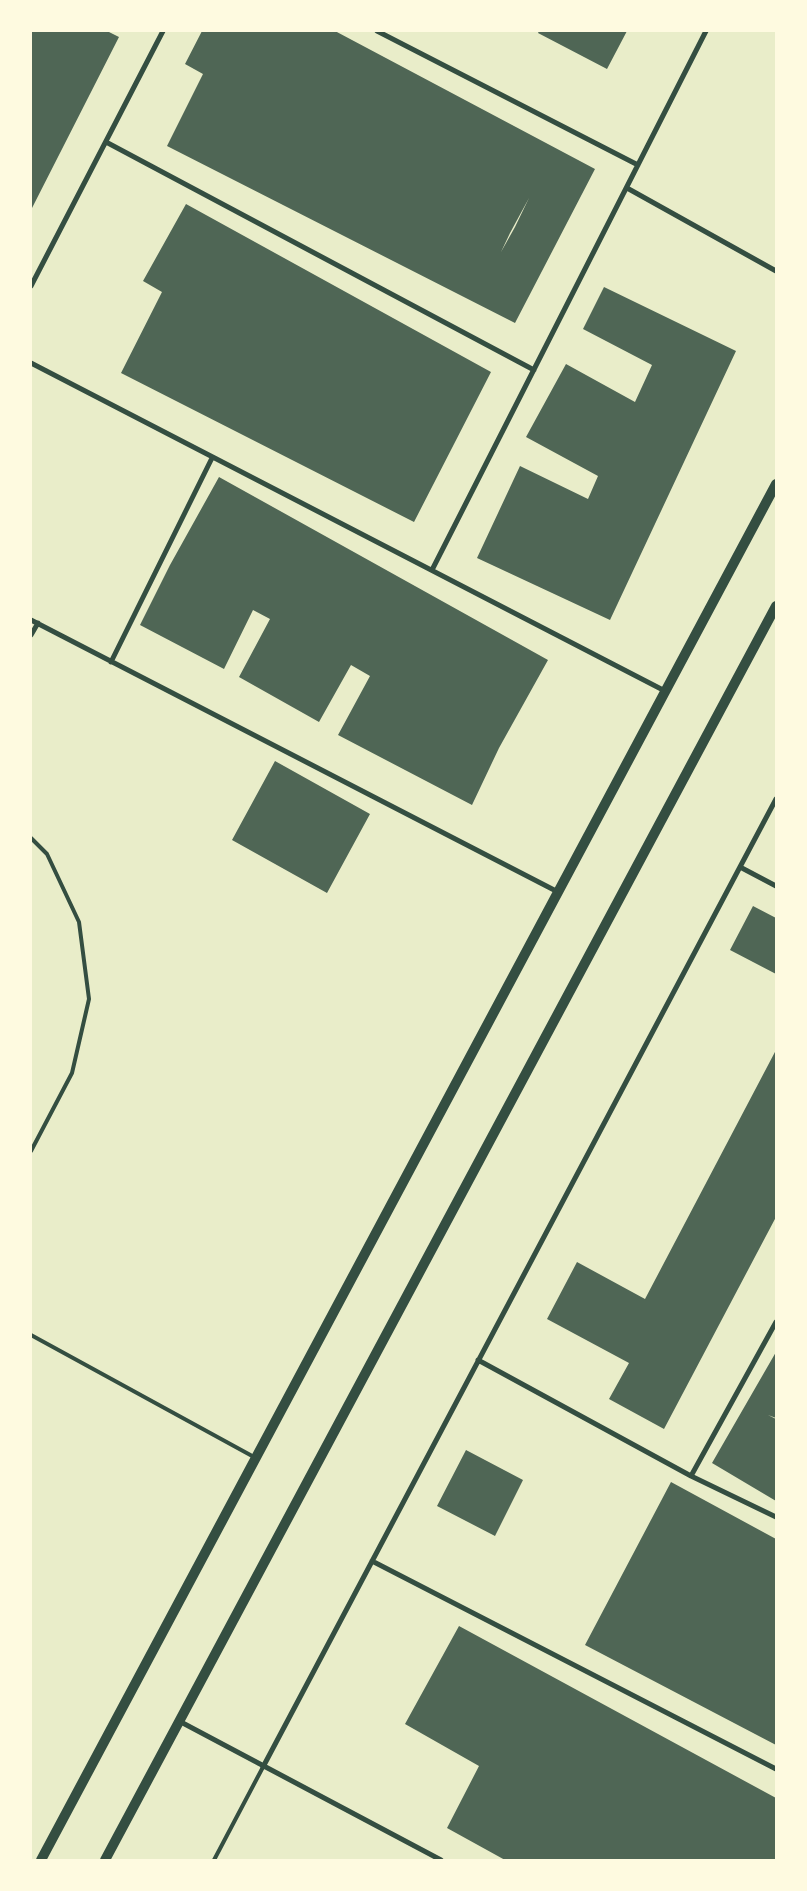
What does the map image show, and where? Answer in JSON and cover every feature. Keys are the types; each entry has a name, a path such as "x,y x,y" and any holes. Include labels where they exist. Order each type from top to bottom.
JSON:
{"main road":[{"path":"41,1860 776,484"},
{"path":"105,1860 776,606"}],"street":[{"path":"31,286 163,31"},
{"path":"377,31 638,165"},
{"path":"432,570 706,31"},
{"path":"106,142 534,370"},
{"path":"627,188 776,271"},
{"path":"31,363 665,691"},
{"path":"111,662 212,458"},
{"path":"31,620 558,892"},
{"path":"31,635 38,623"},
{"path":"263,1767 776,799"},
{"path":"740,867 776,886"},
{"path":"691,1476 776,1322"},
{"path":"478,1360 691,1476 776,1517"},
{"path":"372,1561 776,1769"},
{"path":"179,1721 441,1860"}],"lane":[{"path":"31,838 47,854 80,922 88,998 72,1073 31,1151"},
{"path":"31,1335 256,1458"},
{"path":"214,1860 263,1767"}],"building":[{"path":"31,31 107,31 119,37 31,210"},
{"path":"202,31 335,31 595,169 515,323 167,146 203,74 185,64","holes":["529,198 515,227 501,252"]},
{"path":"539,31 627,31 607,69 538,33"},
{"path":"186,204 491,372 414,522 121,373 162,292 143,281"},
{"path":"604,287 736,351 610,620 477,558 520,466 588,499 598,476 526,437 566,364 635,402 652,365 583,329"},
{"path":"219,477 548,660 499,748 472,805 338,735 370,676 351,665 319,722 239,677 270,619 253,610 224,669 140,625 170,565"},
{"path":"275,761 370,814 327,893 232,840"},
{"path":"753,906 776,918 776,974 730,950"},
{"path":"776,1050 776,1217 664,1429 609,1399 629,1363 547,1319 577,1262 645,1299"},
{"path":"776,1352 776,1418 768,1415 776,1419 776,1501 712,1463"},
{"path":"466,1450 523,1480 495,1536 437,1506"},
{"path":"671,1482 776,1539 776,1745 585,1645"},
{"path":"459,1626 776,1798 776,1860 505,1860 447,1828 479,1766 405,1724"}]}
